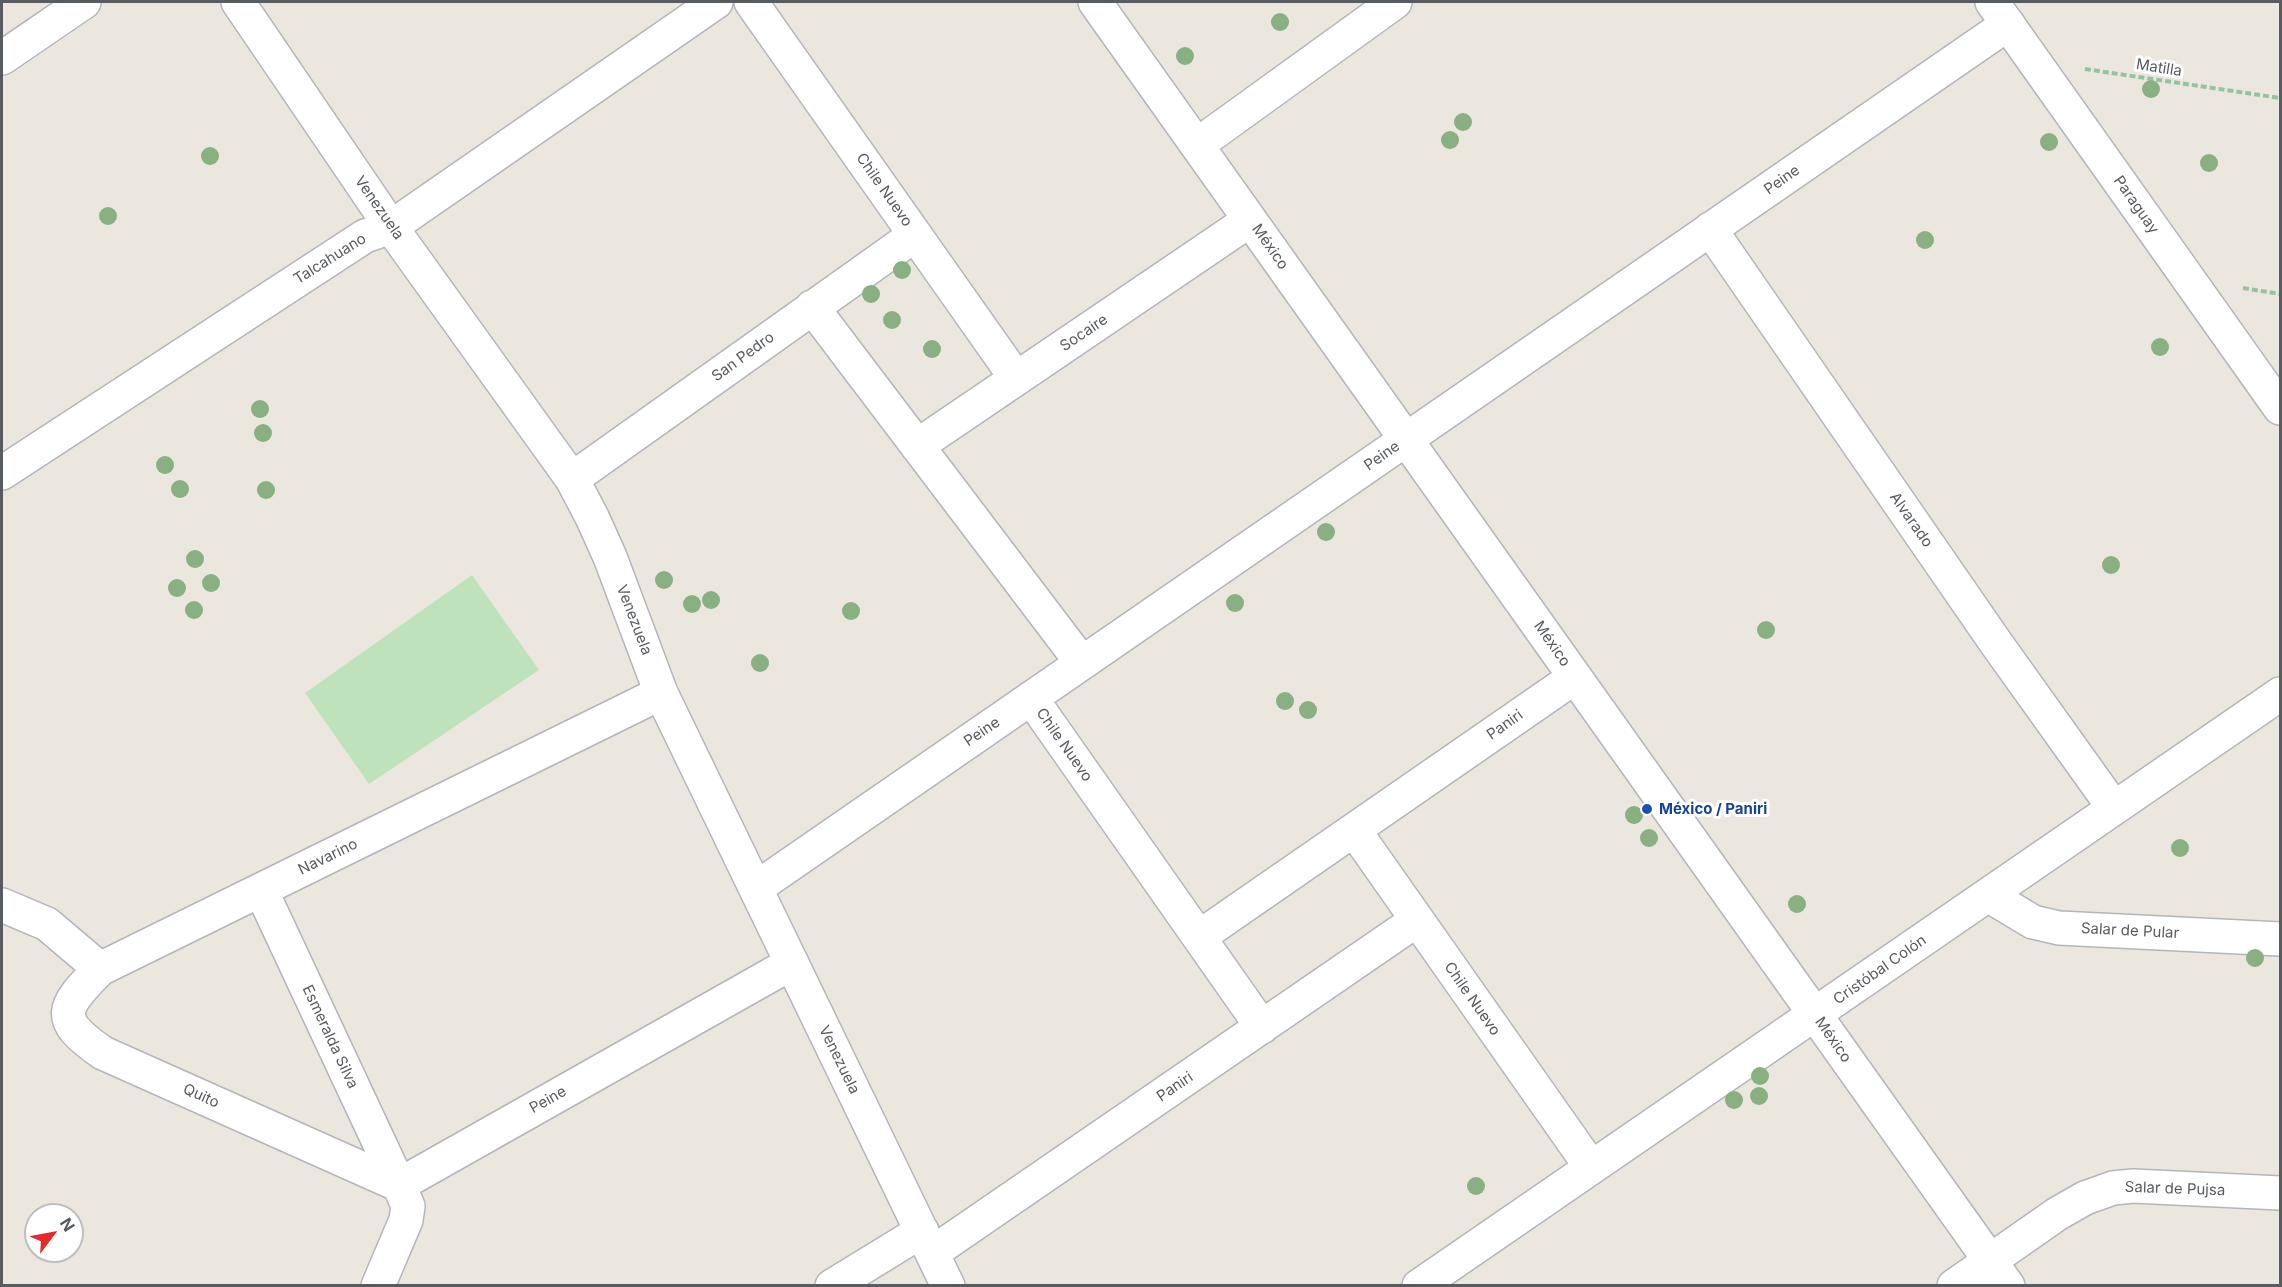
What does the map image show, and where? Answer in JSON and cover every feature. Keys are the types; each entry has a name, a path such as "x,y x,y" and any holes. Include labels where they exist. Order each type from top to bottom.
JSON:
{"street":[{"path":"2,58 84,2"},
{"name":"Venezuela","path":"237,2 392,226 572,479 610,557 661,693 948,1286"},
{"name":"Talcahuano","path":"2,472 365,236 392,226 716,2"},
{"name":"Chile Nuevo","path":"751,2 1016,378"},
{"name":"México","path":"1095,2 1999,1273"},
{"path":"1197,145 1395,2"},
{"name":"Paraguay","path":"2000,13 2280,408"},
{"name":"Peine","path":"756,888 1710,229 2000,13"},
{"name":"Socaire","path":"917,446 1250,220"},
{"name":"Alvarado","path":"1710,229 1989,633 2114,808"},
{"name":"San Pedro","path":"572,479 915,235"},
{"path":"812,308 1082,663"},
{"name":"Paniri","path":"1198,937 1575,676"},
{"name":"Navarino","path":"100,969 661,693"},
{"name":"Cristóbal Colón","path":"1419,1286 2280,694"},
{"name":"Chile Nuevo","path":"1031,698 1262,1027"},
{"name":"Chile Nuevo","path":"1354,830 1591,1167"},
{"name":"Esmeralda Silva","path":"261,890 399,1185"},
{"name":"Salar de Pular","path":"1988,895 2033,922 2059,928 2280,939"},
{"path":"2,905 47,924 100,969"},
{"name":"Paniri","path":"832,1286 927,1242 1262,1027 1417,920"},
{"name":"Peine","path":"399,1185 792,963"},
{"name":"Quito","path":"100,969 75,995 70,1005 69,1019 76,1033 86,1041 103,1053 399,1185"},
{"path":"378,1286 406,1220 408,1206 399,1185"},
{"name":"Salar de Pujsa","path":"1954,1286 1999,1273 2057,1214 2085,1198 2113,1188 2133,1186 2280,1193"}],"path":[{"name":"Matilla","path":"2034,61 2280,98"}],"green space":[{"path":"472,575 539,670 369,784 305,693"}],"place":[{"name":"México / Paniri","path":"1647,809"}]}
